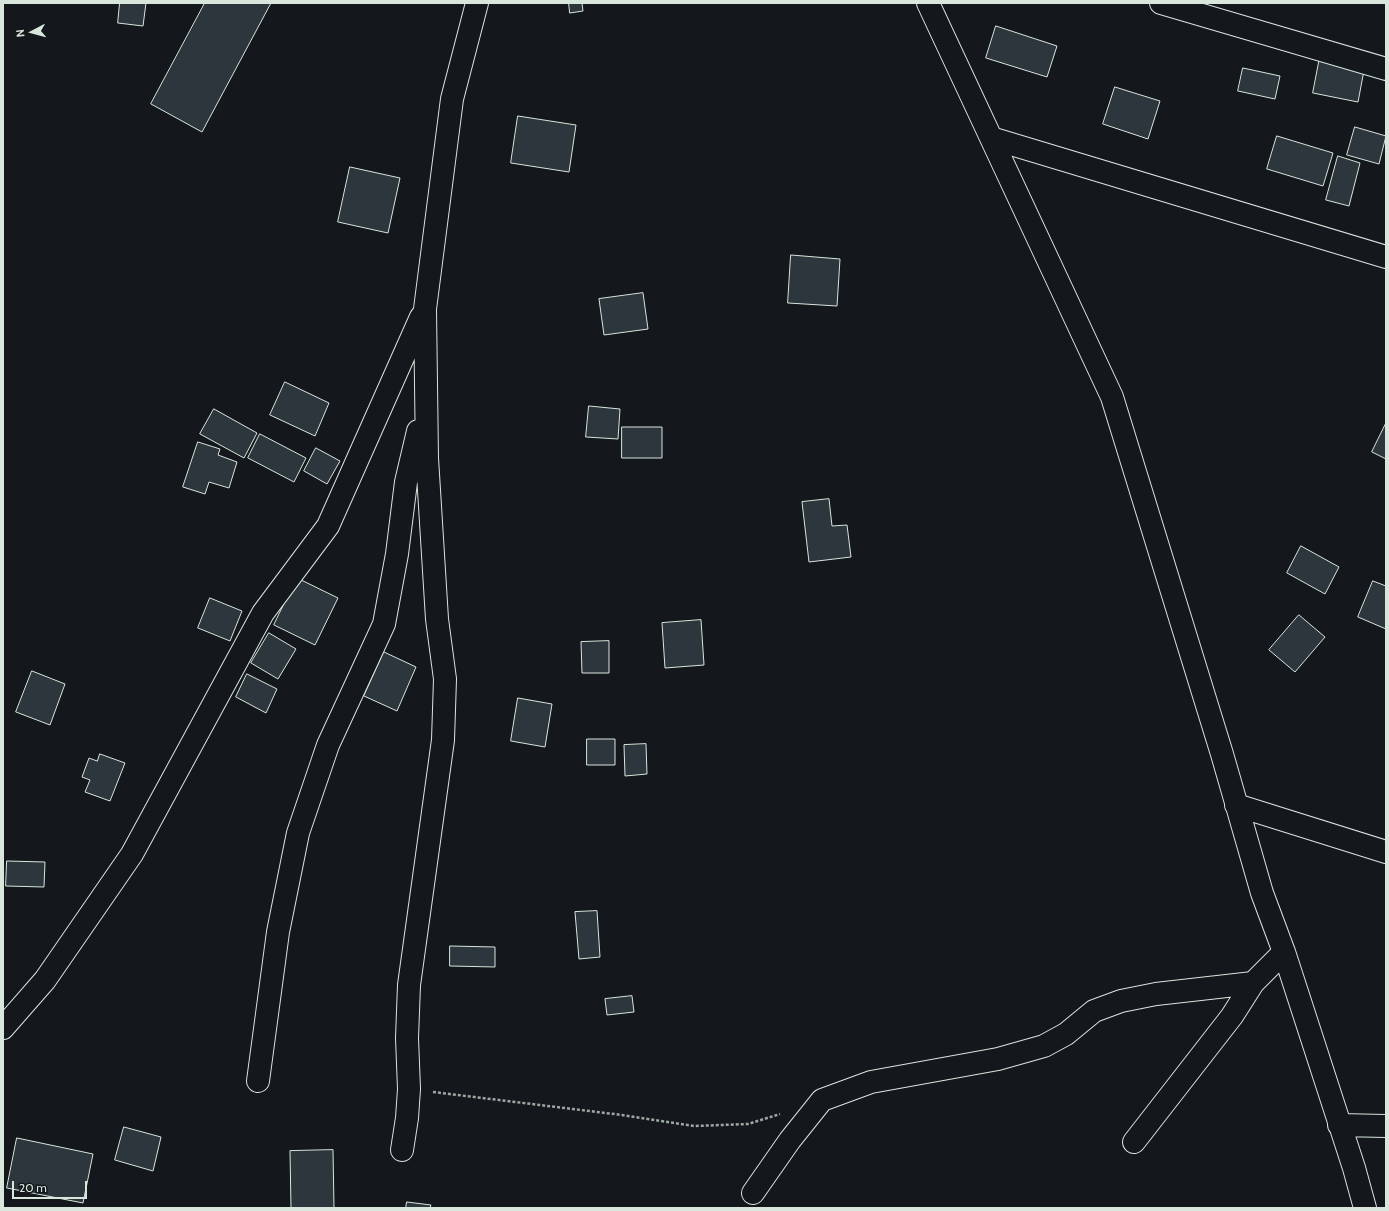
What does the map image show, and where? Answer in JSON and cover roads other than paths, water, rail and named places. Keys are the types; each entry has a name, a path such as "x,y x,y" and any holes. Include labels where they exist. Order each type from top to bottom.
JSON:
{"street":[{"path":"402,1150 407,1118 407,1038 409,985 443,740 445,679 437,619 427,458 425,309 452,99 477,3"},
{"path":"928,3 1112,396 1262,893 1284,952 1354,1168 1364,1208"},
{"path":"1161,3 1386,69"},
{"path":"991,138 1386,257"},
{"path":"3,1028 12,1005 45,980 132,854 263,613 328,526 401,366 425,309"},
{"path":"258,1080 278,932 298,833 328,745 384,624 397,554 406,482 426,402"},
{"path":"1236,805 1386,852"},
{"path":"1134,1142 1232,1016 1254,983 1284,952"},
{"path":"753,1193 790,1140 822,1100 871,1082 998,1059 1044,1046 1066,1034 1094,1011 1121,1001 1156,994 1254,983"},
{"path":"1340,1125 1386,1126"}]}
